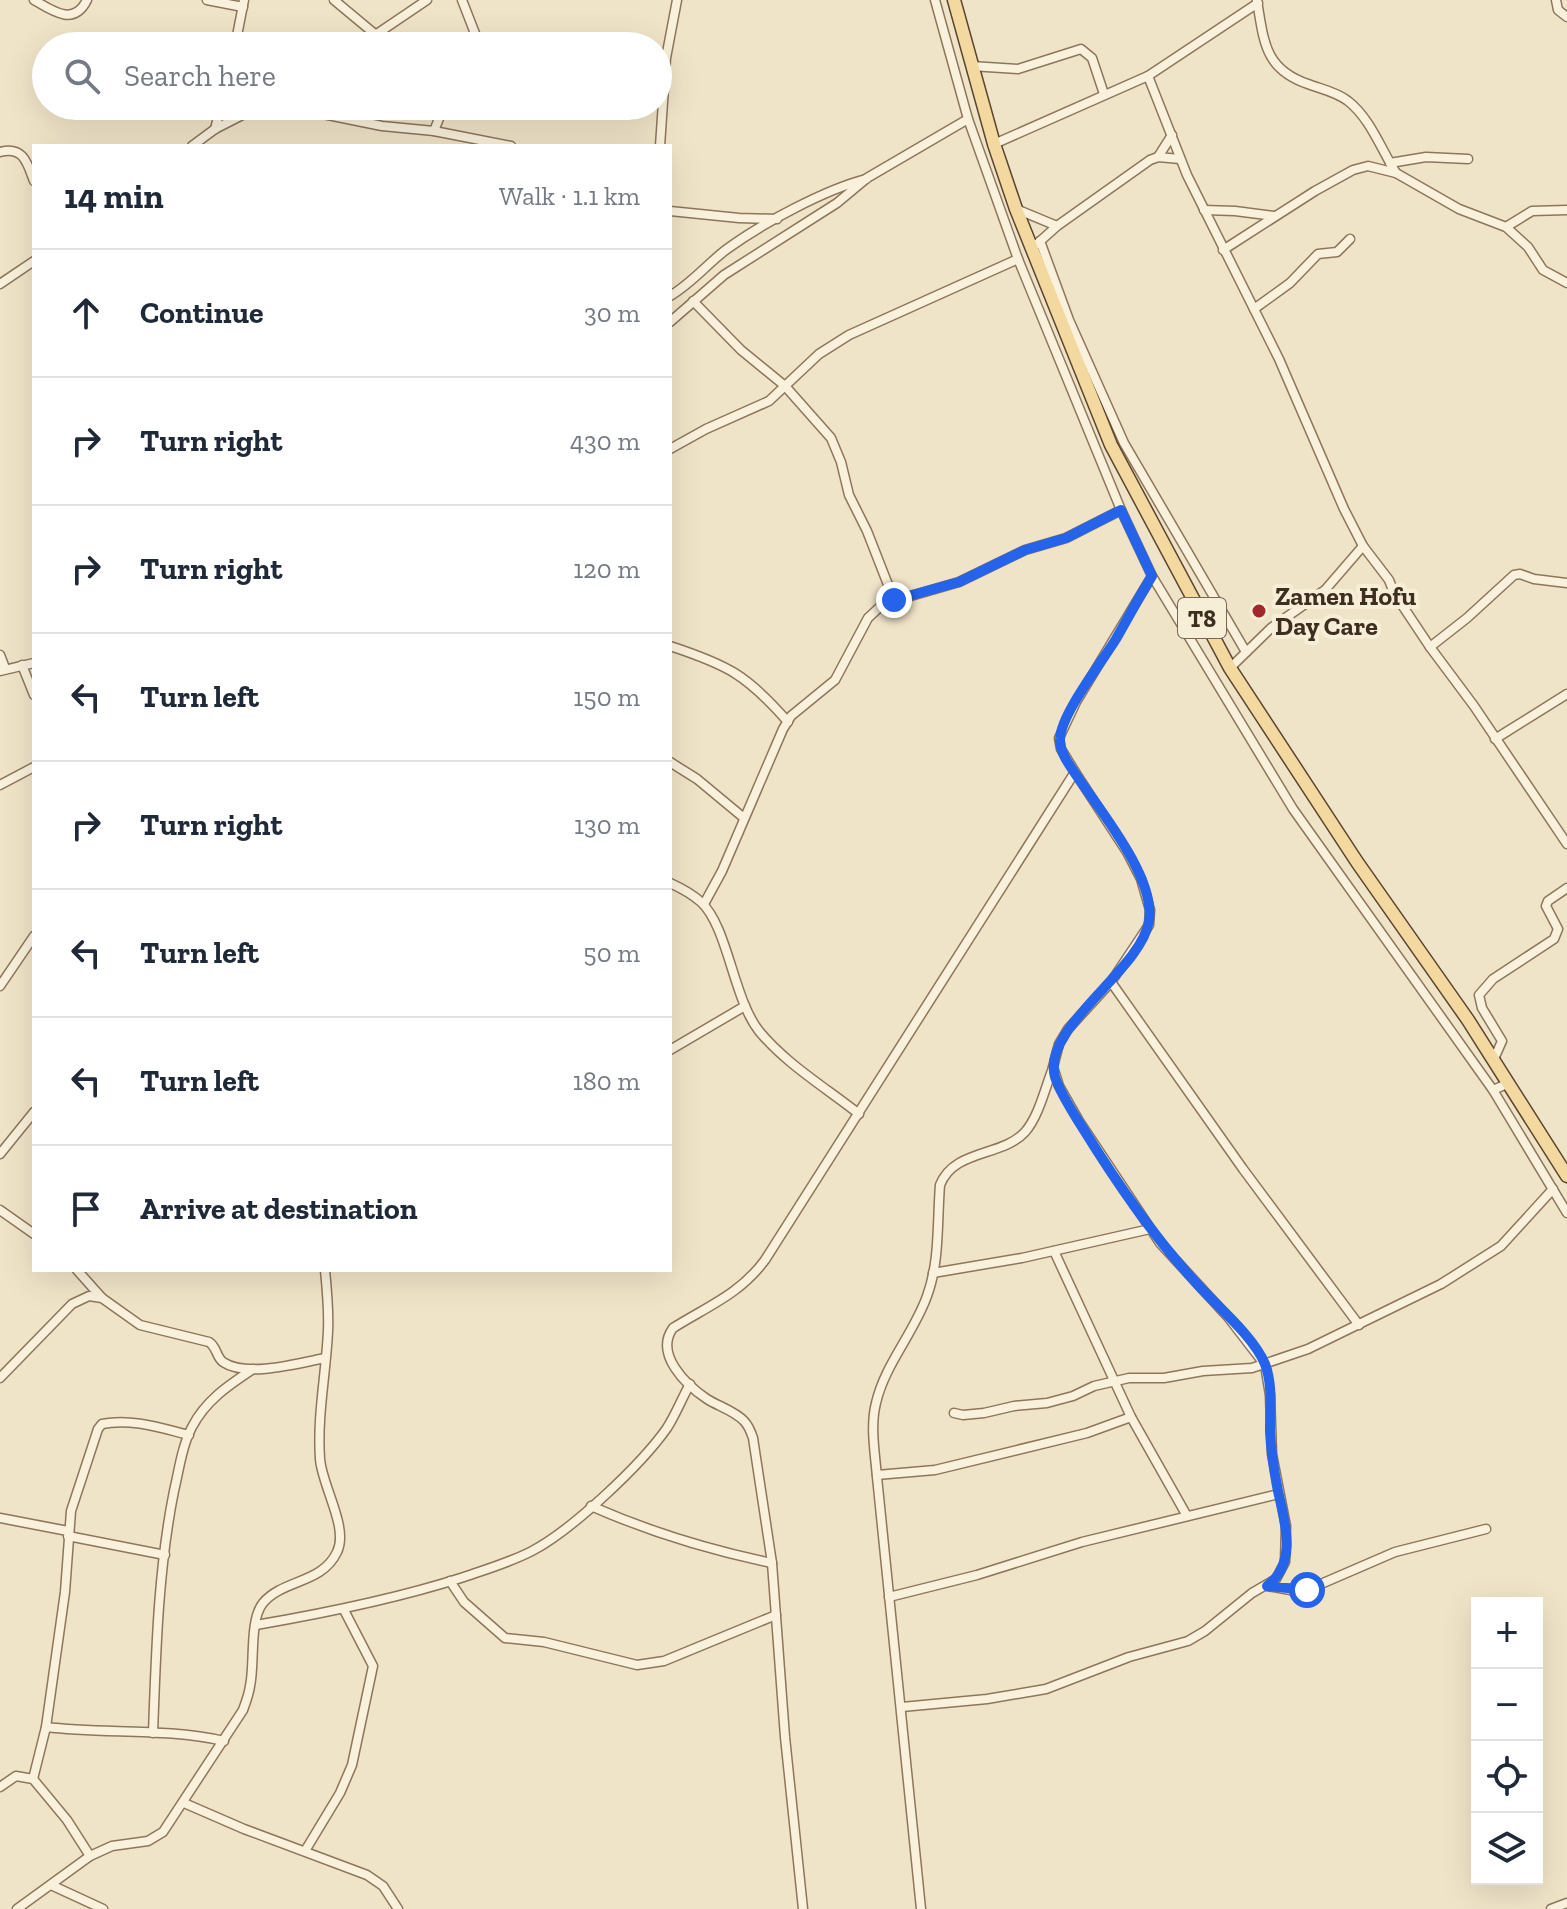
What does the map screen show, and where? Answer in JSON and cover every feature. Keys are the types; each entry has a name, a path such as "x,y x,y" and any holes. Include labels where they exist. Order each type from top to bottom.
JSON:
{"main road":[{"name":"T8","path":"954,0 994,144 1016,209 1036,246 1111,445 1230,668 1357,862 1494,1059 1567,1176"}],"street":[{"path":"34,0 61,15 71,15 78,13 87,0"},
{"path":"207,0 244,3 238,32"},
{"path":"334,0 372,32"},
{"path":"380,32 427,0"},
{"path":"462,0 475,32"},
{"path":"671,32 677,0"},
{"path":"935,0 968,119 1018,259 1121,510 1152,576 1293,809 1493,1090 1567,1213"},
{"path":"1556,0 1558,10 1567,17"},
{"path":"994,144 1148,76 1258,1 1266,46 1276,66 1302,83 1352,103 1396,173"},
{"path":"971,66 1018,69 1081,49 1092,58 1104,94"},
{"path":"1148,76 1180,159 1279,359 1363,546 1567,844"},
{"path":"672,320 724,275 837,203 867,178 968,119"},
{"path":"204,142 219,120"},
{"path":"215,129 231,120"},
{"path":"353,120 434,131 474,142"},
{"path":"434,131 438,120"},
{"path":"660,144 662,120"},
{"path":"1158,157 1172,135"},
{"path":"0,152 17,150 23,154 32,176"},
{"path":"1180,159 1158,157 1150,160 1057,226 1036,246 1124,443 1246,652"},
{"path":"1390,163 1426,157 1468,159"},
{"path":"1223,250 1315,191 1353,170 1368,166 1396,173 1459,209 1506,227 1528,247 1543,270 1567,283"},
{"path":"672,294 695,280 728,248 833,189 867,178"},
{"path":"1016,209 1057,226"},
{"path":"1204,210 1276,217"},
{"path":"1506,227 1532,211 1567,210"},
{"path":"672,211 778,219"},
{"path":"1254,309 1290,283 1318,254 1337,252 1350,239"},
{"path":"672,448 769,401 819,354 849,335 1018,259"},
{"path":"0,284 32,262"},
{"path":"693,301 741,350 785,386 820,424 836,449 849,495 894,600"},
{"path":"704,904 722,871 771,752 788,722 835,680 868,618 883,604 959,582 1025,550 1066,538 1121,510"},
{"path":"1230,668 1271,628 1325,590 1363,546"},
{"path":"1430,647 1514,575 1567,583"},
{"path":"921,1909 873,1434 875,1404 883,1380 927,1297 933,1273 940,1185 944,1175 974,1155 1006,1145 1024,1133 1032,1123 1059,1044 1068,1029 1111,982 1149,925 1150,910 1141,879 1061,749 1059,738 1064,724 1152,576"},
{"path":"672,647 706,657 734,671 755,685 788,722"},
{"path":"0,655 3,670 32,663"},
{"path":"22,665 32,690"},
{"path":"1495,739 1567,694"},
{"path":"672,763 697,779 744,818"},
{"path":"0,785 32,768"},
{"path":"803,1909 785,1737 772,1563 753,1438 738,1416 703,1396 678,1371 667,1353 668,1335 673,1328 751,1279 787,1228 1075,772"},
{"path":"672,884 704,904 757,1029 859,1114"},
{"path":"1494,1059 1502,1041 1482,1008 1479,995 1493,979 1554,939 1558,929 1546,906 1548,901 1567,888"},
{"path":"0,986 32,939"},
{"path":"0,967 8,976"},
{"path":"1111,982 1243,1169 1359,1325"},
{"path":"672,1049 745,1006"},
{"path":"902,1707 1019,1694 1071,1681 1129,1657 1192,1639 1252,1593 1267,1586 1281,1571 1287,1552 1286,1526 1272,1454 1270,1395 1265,1365 1246,1337 1150,1229 1086,1134 1059,1086 1053,1067"},
{"path":"1493,1090 1509,1083"},
{"path":"0,1154 32,1114"},
{"path":"954,1413 984,1413 1047,1403 1129,1378 1164,1378 1265,1365 1308,1349 1441,1284 1506,1243 1553,1189"},
{"path":"0,1210 32,1233"},
{"path":"933,1273 1054,1251 1150,1229"},
{"path":"1054,1251 1131,1417 1187,1516"},
{"path":"79,1272 102,1298 140,1325 209,1342 224,1363 253,1369 325,1358"},
{"path":"17,1909 90,1856 112,1846 158,1837 184,1803 243,1710 250,1688 257,1615 263,1603 274,1594 325,1569 337,1552 341,1540 340,1526 328,1496 320,1458 320,1394 328,1332 325,1272"},
{"path":"0,1378 72,1304 89,1296 102,1298"},
{"path":"153,1733 157,1626 166,1529 180,1461 189,1435 208,1403 253,1369"},
{"path":"256,1625 344,1610 450,1581 535,1550 591,1506 642,1457 667,1427 690,1384"},
{"path":"877,1475 935,1470 1075,1436 1131,1417"},
{"path":"33,1779 46,1727 75,1493 98,1429 102,1424 121,1422 148,1424 189,1435"},
{"path":"889,1597 977,1575 1082,1542 1279,1494"},
{"path":"591,1506 671,1538 772,1563"},
{"path":"0,1518 165,1555"},
{"path":"1267,1586 1307,1590 1395,1552 1486,1529"},
{"path":"450,1581 464,1602 505,1638 544,1642 637,1665 675,1657 776,1615"},
{"path":"305,1851 340,1793 352,1765 373,1666 344,1610"},
{"path":"46,1727 91,1732 199,1735 224,1741"},
{"path":"0,1787 16,1776 33,1779 67,1820 90,1856"},
{"path":"184,1803 367,1875 383,1886 398,1909"},
{"path":"51,1885 103,1909"},
{"path":"1551,1909 1567,1903"}],"place":[{"name":"Zamen Hofu Day Care","path":"1259,611"}],"route":[{"path":"894,600 959,582 1025,550 1066,538 1121,510 1152,576 1076,702 1059,738 1061,749 1141,879 1148,898 1149,925 1111,982 1068,1029 1059,1044 1053,1067 1059,1086 1102,1159 1160,1243 1259,1353 1265,1365 1270,1395 1272,1454 1286,1526 1287,1552 1281,1571 1267,1586 1307,1590"}]}
